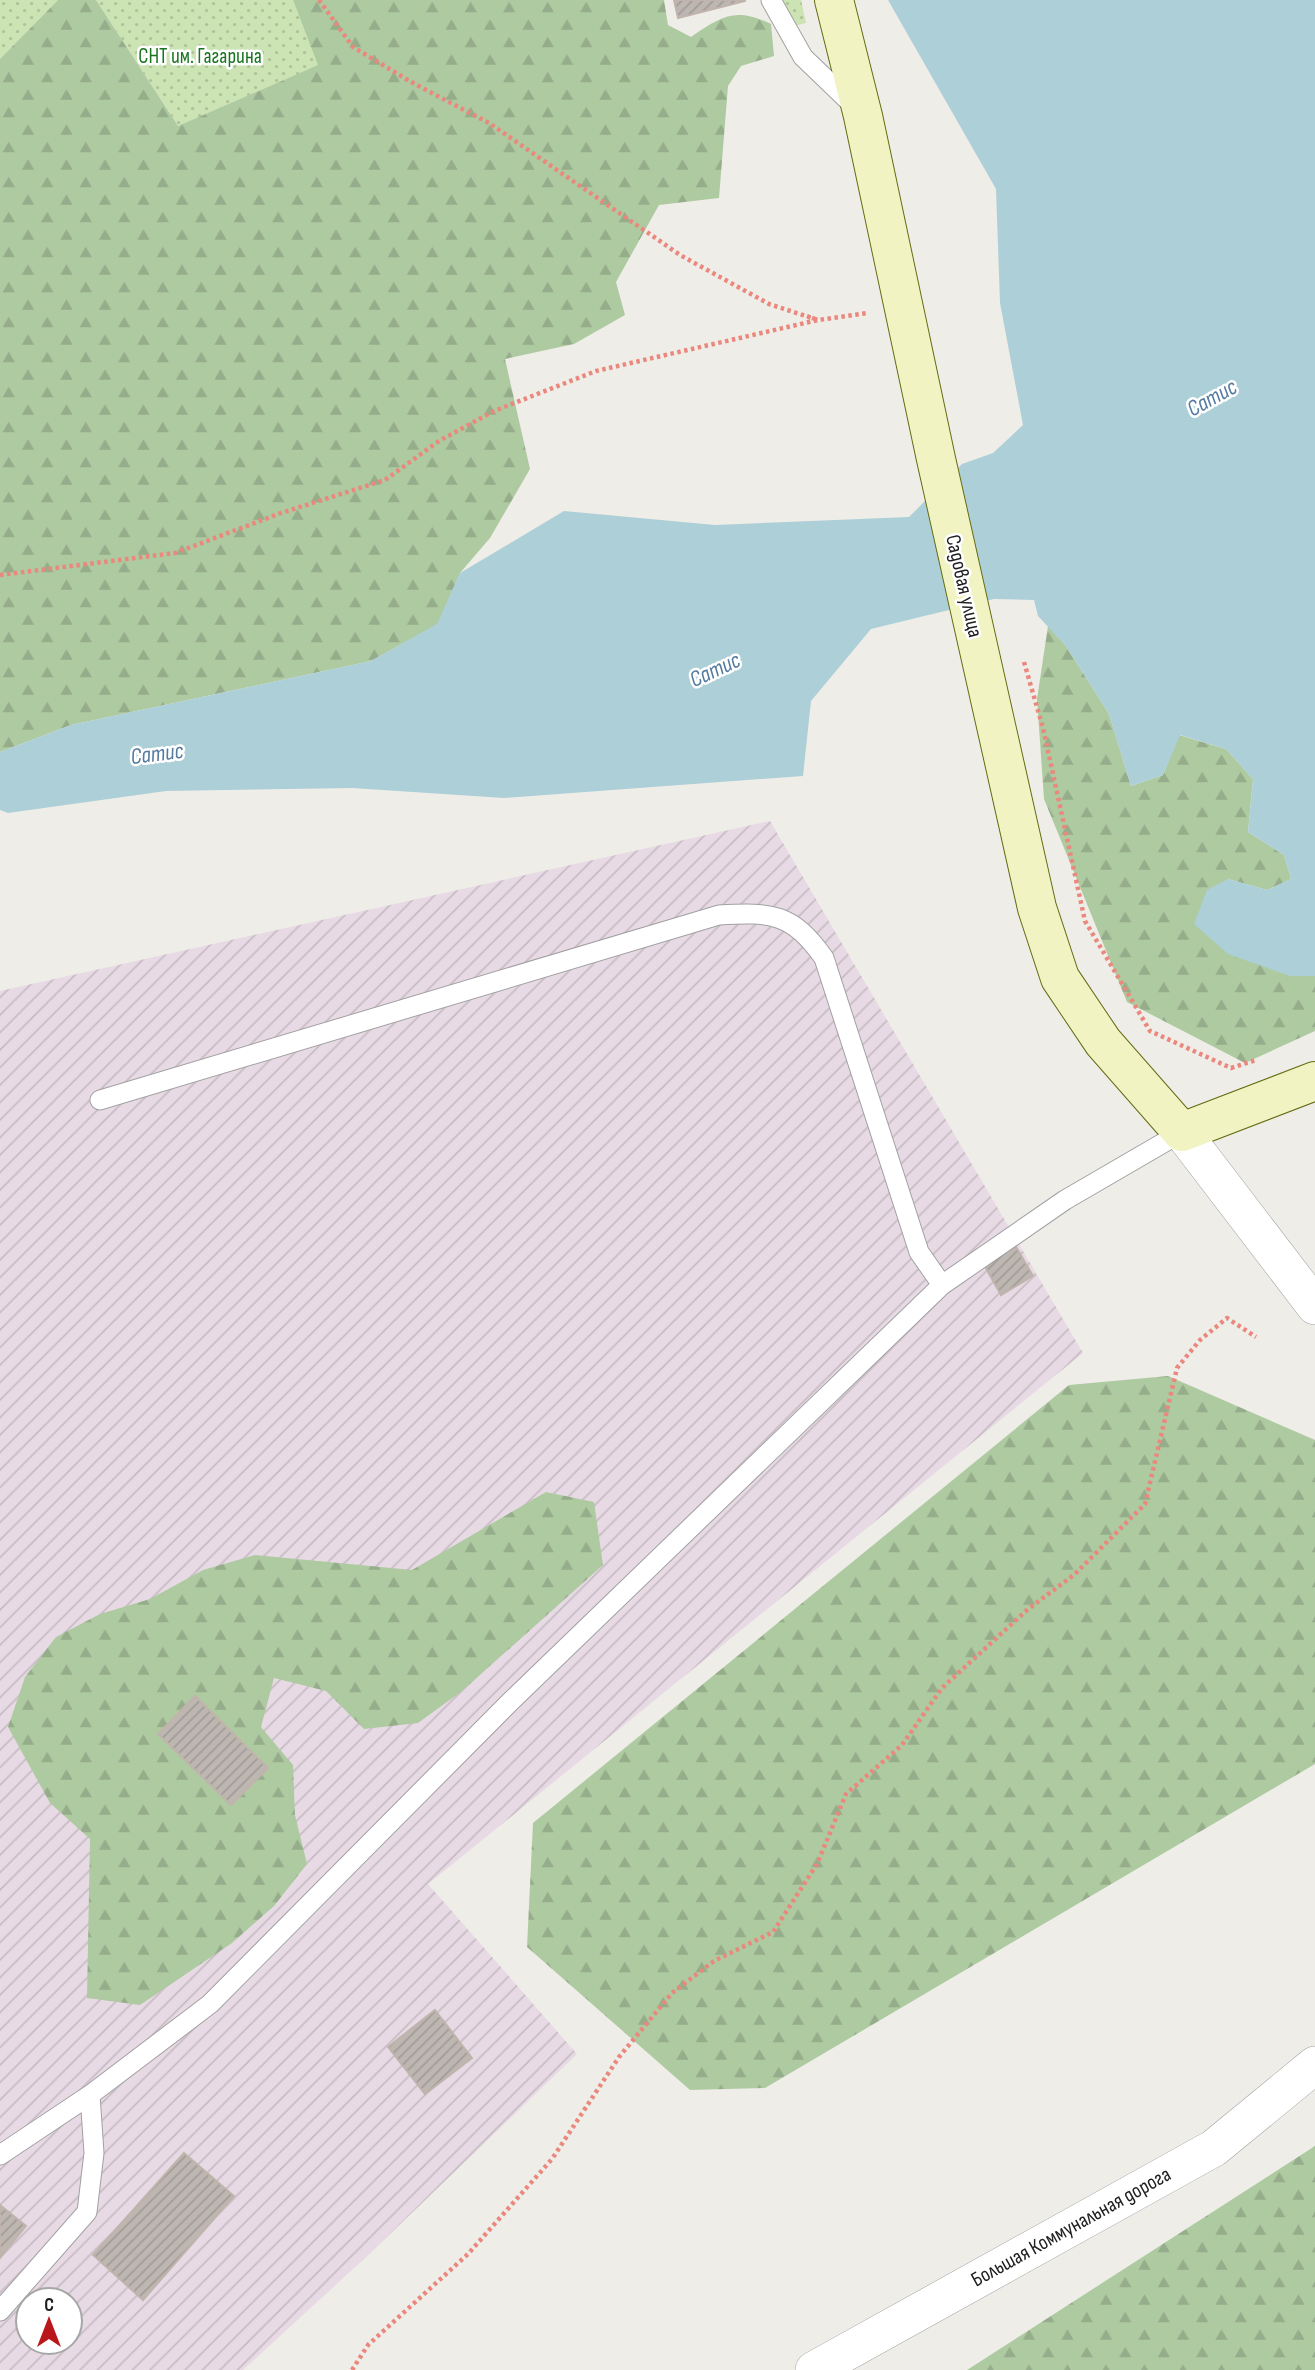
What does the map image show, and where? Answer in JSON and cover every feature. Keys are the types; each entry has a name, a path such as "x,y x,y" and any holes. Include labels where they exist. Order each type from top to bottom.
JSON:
{"street":[{"name":"Садовая улица","path":"834,0 863,116 936,459 1037,908 1060,978 1103,1042 1182,1132"},
{"path":"1315,1081 1182,1132 1315,1306"},
{"name":"Большая Коммунальная дорога","path":"814,2370 1214,2148 1315,2065"}],"lane":[{"path":"771,0 803,57 863,116"},
{"path":"100,1100 719,915 763,912 805,932 824,958 919,1252 942,1285"},
{"path":"0,2155 90,2095 210,2004 511,1701 942,1285 1065,1200 1182,1132"},
{"path":"0,2311 87,2212 94,2153 90,2095"}],"path":[{"path":"319,0 354,47 411,82 489,123 680,255 769,303 818,320"},
{"path":"0,575 175,553 281,513 385,480 439,441 494,411 596,371 818,320 904,308"},
{"path":"807,316 818,320"},
{"path":"1021,653 1043,728 1085,920 1150,1031 1231,1068 1267,1056"},
{"path":"352,2370 368,2345 468,2254 552,2160 620,2057 672,1993 714,1961 773,1932 817,1864 846,1794 902,1745 942,1688 1027,1609 1075,1574 1145,1504 1177,1368 1200,1340 1227,1318 1256,1337"}],"shaded area":[{"path":"770,821 1083,1353 428,1884 577,2054 364,2259 243,2370 0,2370 0,991"}],"green space":[{"path":"0,0 58,0 0,59"},
{"path":"58,0 96,0 178,126 318,65 293,0 664,0 668,25 691,37 729,16 748,16 771,24 774,56 741,66 728,86 719,198 659,205 616,282 625,315 574,344 505,359 530,469 490,538 460,573 438,624 371,661 71,725 0,752 0,59"},
{"name":"СНТ им. Гагарина","path":"96,0 293,0 319,65 178,126"},
{"path":"780,0 801,0 806,23 794,26"},
{"path":"1048,626 1066,646 1109,714 1131,786 1163,775 1179,735 1226,749 1253,779 1248,832 1284,855 1291,879 1267,890 1228,879 1290,976 1315,976 1315,1031 1245,1063 1127,1002 1044,799 1037,699"},
{"path":"1168,1376 1315,1440 1315,1764 765,2088 690,2090 527,1947 533,1823 1069,1385"},
{"path":"546,1492 594,1502 603,1565 462,1691 418,1723 364,1729 326,1691 274,1678 261,1727 293,1765 295,1815 307,1864 274,1906 232,1943 140,2005 87,1998 90,1839 50,1803 8,1727 25,1677 56,1637 100,1614 150,1599 203,1570 255,1555 412,1570"},
{"path":"1315,2146 1315,2370 967,2370"}],"water":[{"name":"Сатис","path":"888,0 1315,0 1315,976 1290,976 1228,954 1194,924 1207,890 1228,879 1267,890 1291,879 1284,855 1248,832 1253,779 1226,749 1180,735 1163,775 1131,786 1109,714 1066,646 1038,616 1034,600 994,599 871,629 811,701 803,776 504,798 352,788 166,791 8,813 0,810 0,752 71,725 371,661 437,624 460,573 564,511 715,525 909,517 962,464 993,453 1023,425 1000,303 996,189"}],"building":[{"path":"674,0 745,0 745,1 678,18"},
{"path":"1015,1245 1033,1276 1001,1295 983,1263"},
{"path":"195,1696 268,1768 231,1805 158,1734"},
{"path":"435,2010 472,2058 425,2094 388,2047"},
{"path":"184,2153 234,2196 143,2300 93,2255"},
{"path":"0,2205 26,2226 0,2258"}]}
